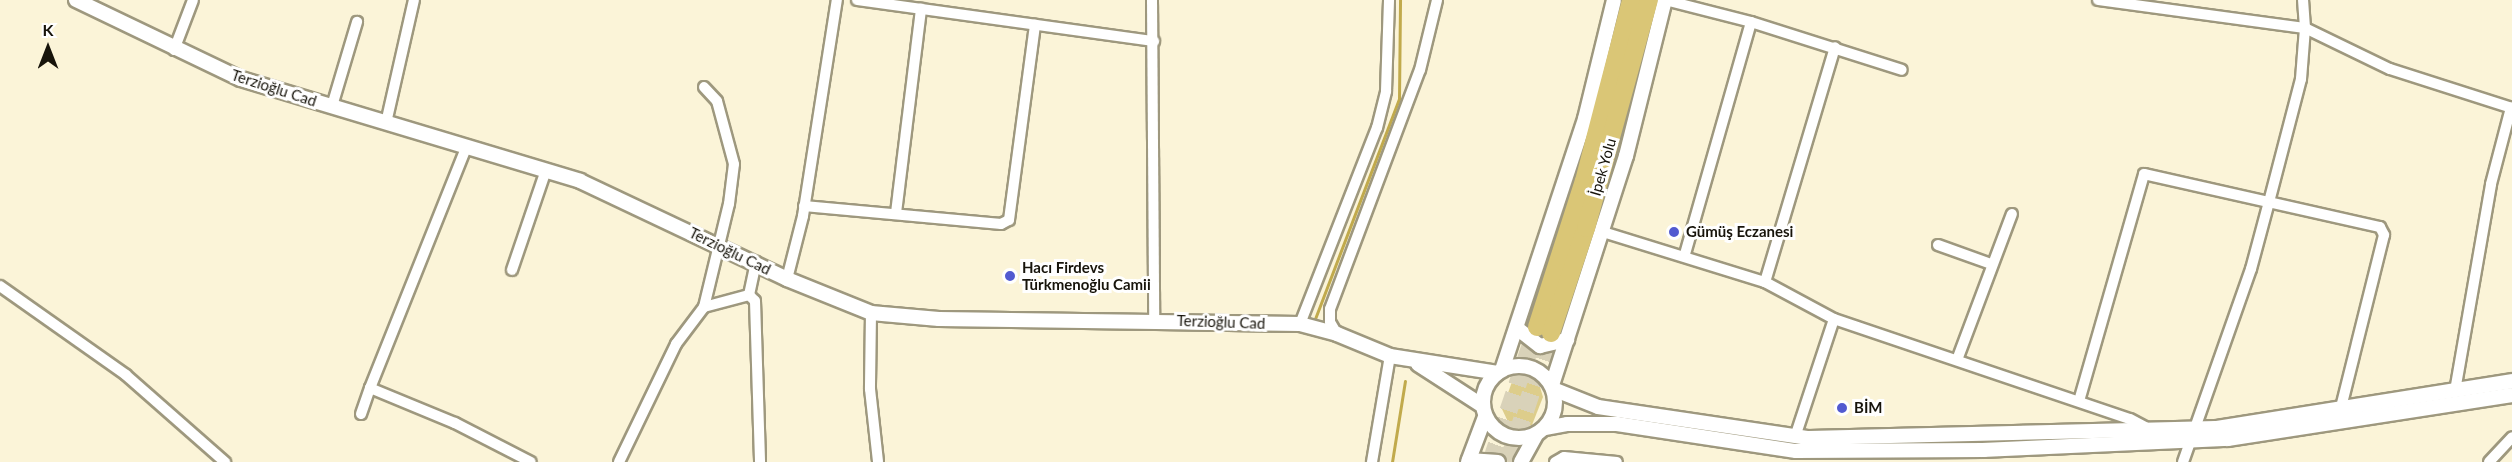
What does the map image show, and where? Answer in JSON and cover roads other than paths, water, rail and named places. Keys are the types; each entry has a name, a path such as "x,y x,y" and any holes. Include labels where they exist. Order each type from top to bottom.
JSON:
{"highway":[{"name":"İpek Yolu","path":"1552,333 1584,181 1631,0"},
{"name":"İpek Yolu","path":"1552,333 1586,228 1649,0"}],"street":[{"name":"Terzioğlu Cad","path":"76,0 174,50 241,79 580,181 756,262 787,279 872,313 939,319 1154,320 1300,324 1337,334 1390,356 1413,361 1500,371"},
{"path":"174,50 193,0"},
{"path":"386,123 414,0"},
{"path":"787,279 804,206 837,0"},
{"path":"857,0 1154,40"},
{"path":"1152,0 1154,320"},
{"path":"1300,324 1377,128 1386,91 1389,0"},
{"path":"1337,334 1330,322 1330,309 1405,112 1437,0"},
{"path":"1498,462 1469,461 1484,411 1486,387 1500,371 1518,329 1585,119 1614,0"},
{"path":"1518,329 1540,346 1552,333 1603,232 1644,96 1665,0 1751,22 1902,70"},
{"path":"2098,0 2305,28 2390,69 2512,108 2491,183 2455,391"},
{"path":"2183,462 2190,436 2251,269 2301,79 2305,28 2303,0"},
{"path":"896,213 921,9"},
{"path":"332,106 357,22"},
{"path":"1685,254 1751,22"},
{"path":"804,206 1001,224 1009,220 1035,25"},
{"path":"1765,282 1835,47"},
{"path":"619,462 676,344 704,307 720,246 734,164 717,101 704,87"},
{"path":"361,414 466,148"},
{"path":"512,270 546,170"},
{"path":"2079,401 2144,174 2380,227 2384,235 2341,408"},
{"path":"1957,360 1991,264 2012,214"},
{"path":"1603,232 1685,254 1765,282 1834,319 2079,401 2130,419 2154,431"},
{"path":"1938,245 1991,264"},
{"path":"749,295 756,262"},
{"path":"0,286 126,375 225,462"},
{"path":"704,307 749,295"},
{"path":"749,295 755,301 760,462"},
{"path":"872,313 870,389 878,462"},
{"path":"1796,450 1834,319"},
{"path":"1521,462 1555,410 1552,333"},
{"path":"1372,462 1390,356"},
{"name":"Terzioğlu Cad","path":"1413,361 1484,411"},
{"path":"1500,371 1513,366 1536,370 1553,387 1598,407 1796,450 2154,431 2228,440 2512,395"},
{"path":"1484,411 1501,434 1512,438 1567,424 1617,424 1796,450 1984,456 2190,436 2341,408 2512,381"},
{"path":"370,388 455,423 531,462"},
{"path":"2489,462 2512,437"},
{"path":"1555,462 1564,457 1617,462"}],"waterway":[{"path":"1313,324 1399,99 1400,0"},
{"path":"1392,462 1405,381"}],"tunnel":[{"path":"1491,462 1537,327"},
{"path":"1508,462 1551,333"}],"place":[{"name":"Gümüş Eczanesi","path":"1674,232"},
{"name":"Hacı Firdevs Türkmenoğlu Camii","path":"1010,276"},
{"name":"BİM","path":"1842,408"}]}
